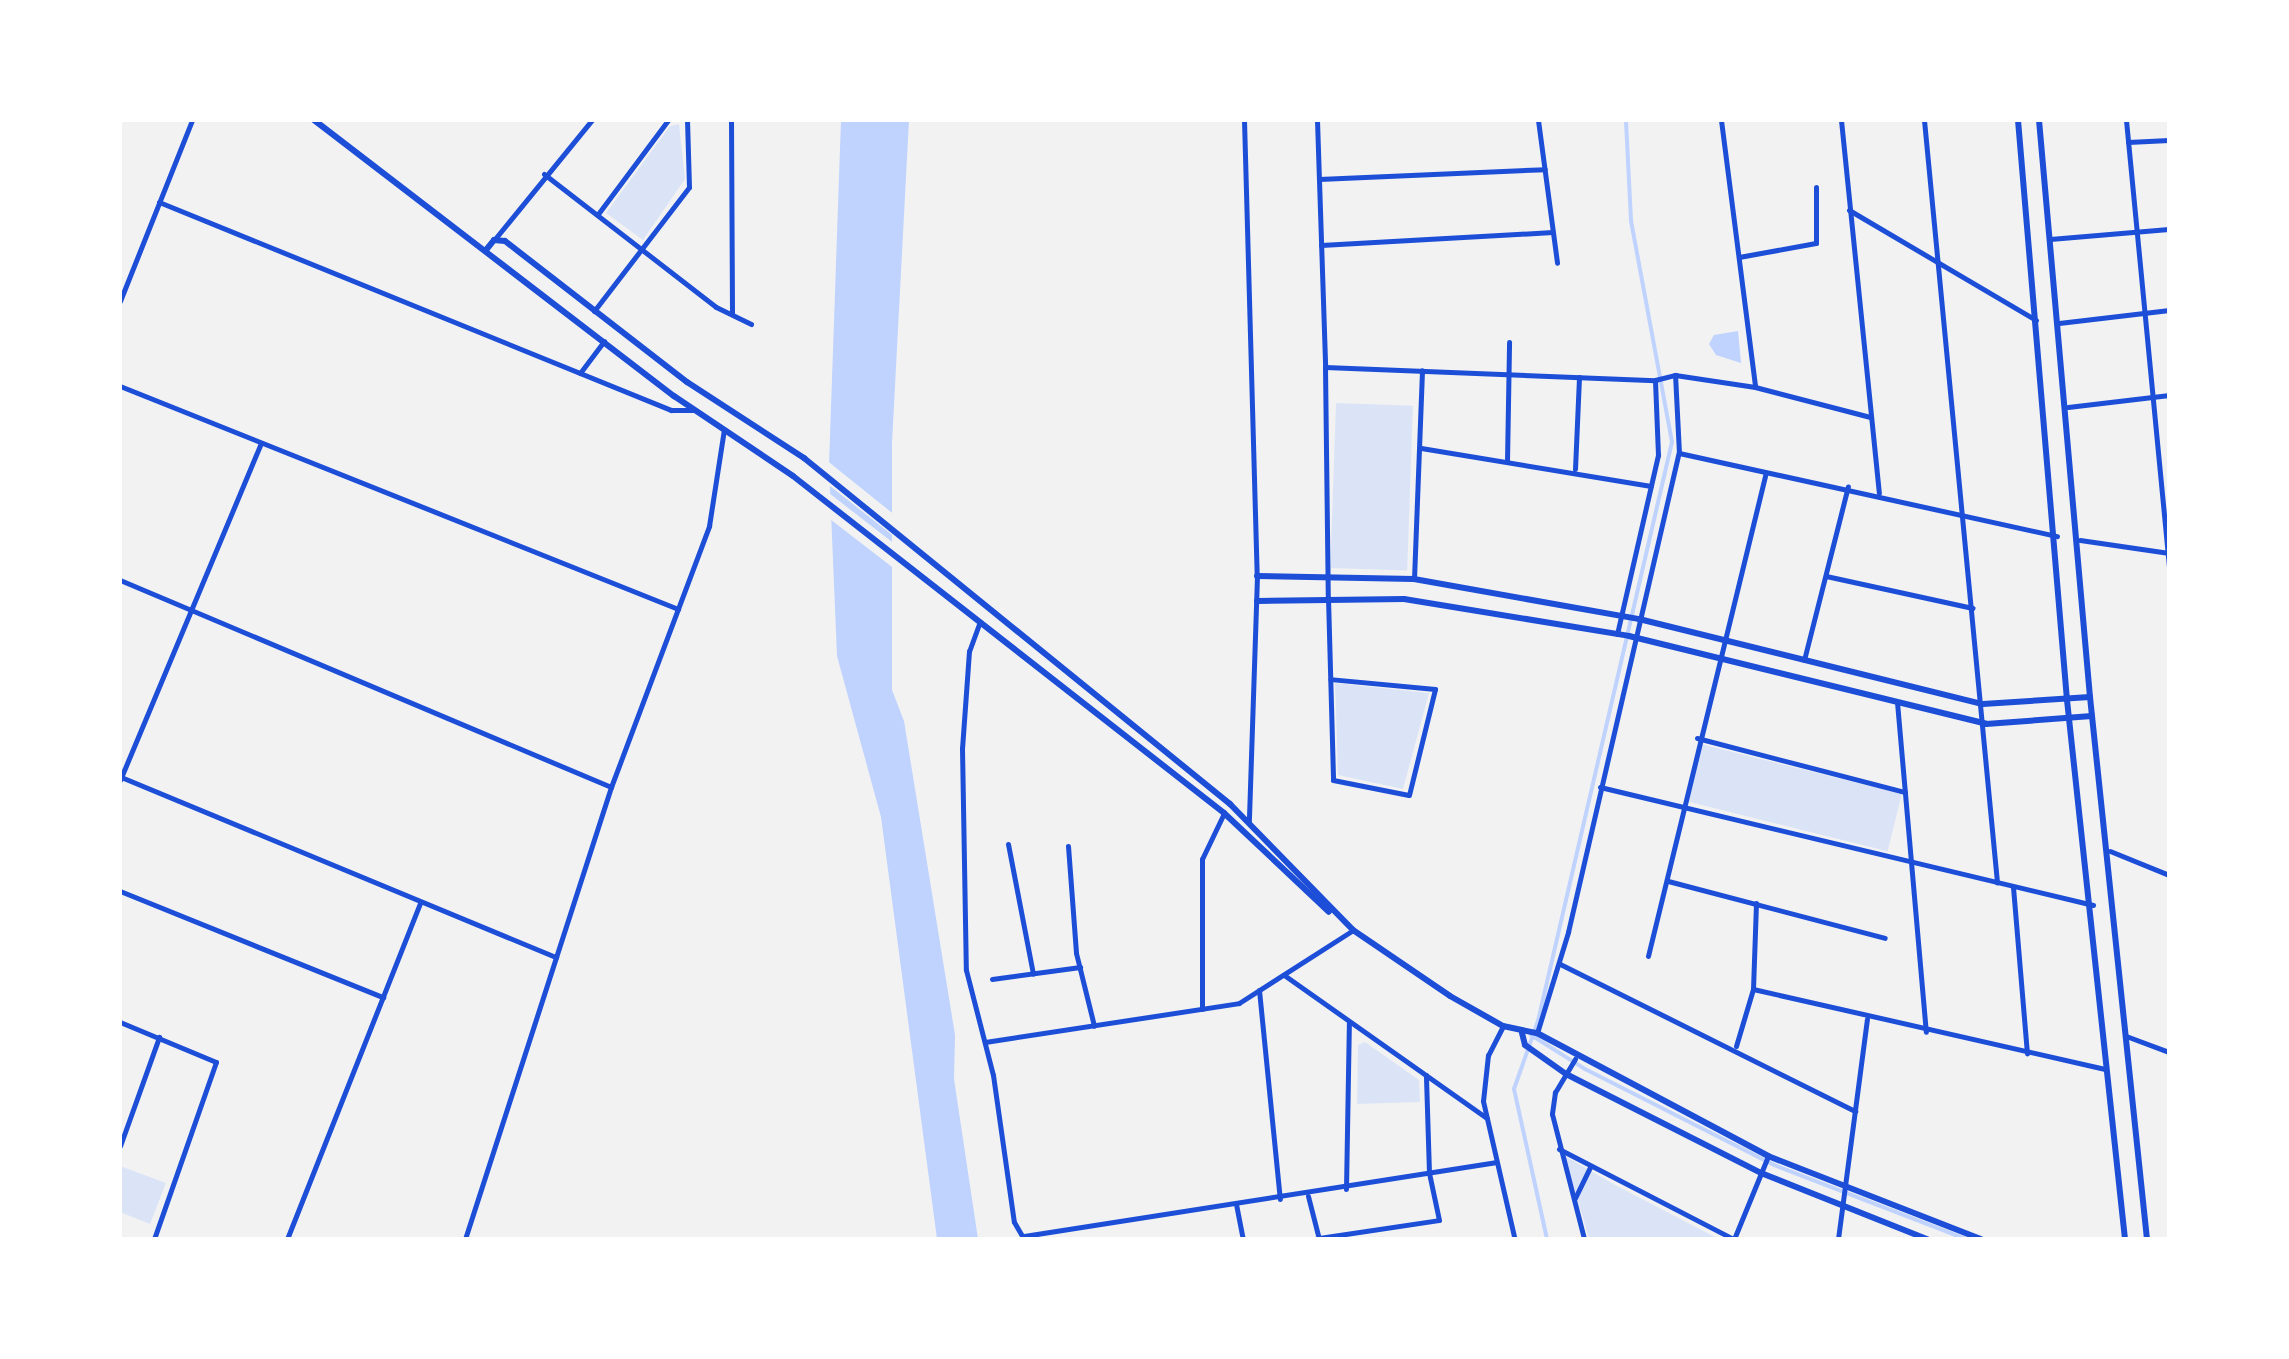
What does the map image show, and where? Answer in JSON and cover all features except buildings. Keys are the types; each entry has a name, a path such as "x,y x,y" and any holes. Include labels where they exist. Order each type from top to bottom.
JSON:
{"street":[{"path":"120,301 192,120"},
{"path":"314,120 604,342 793,476 1224,814 1305,896 1340,919"},
{"path":"486,250 544,174 592,120"},
{"path":"598,214 668,120"},
{"path":"594,311 689,187 687,120"},
{"path":"731,120 732,314"},
{"path":"1244,120 1258,576 1249,822"},
{"path":"1318,120 1328,598 1330,679 1333,780 1409,795 1435,689 1330,679"},
{"path":"1538,120 1557,263"},
{"path":"1721,120 1755,386"},
{"path":"1840,120 1879,493"},
{"path":"1924,120 1986,724 1998,883"},
{"path":"2018,120 2057,536 2068,700 2093,905 2125,1239"},
{"path":"2039,120 2080,540 2090,697 2110,851 2146,1239"},
{"path":"2126,120 2169,567"},
{"path":"2128,142 2169,140"},
{"path":"1319,179 1545,169"},
{"path":"544,174 732,314 751,324"},
{"path":"1739,257 1816,242 1816,188"},
{"path":"159,202 671,410 696,410"},
{"path":"1850,210 2037,321"},
{"path":"2050,239 2169,228"},
{"path":"1321,245 1553,232"},
{"path":"494,240 505,241 688,382 804,458 984,602 1249,822 1353,930 1503,1026 1537,1034 1574,1059 1768,1156 1981,1239"},
{"path":"2059,323 2169,310"},
{"path":"580,373 604,342"},
{"path":"1507,461 1508,342"},
{"path":"1324,367 1654,380 1675,375 1755,386 1870,417"},
{"path":"1414,579 1422,370"},
{"path":"1537,1034 1560,964 1679,453 1675,375"},
{"path":"1575,469 1579,376"},
{"path":"1618,634 1651,486 1660,422 1654,380"},
{"path":"120,386 678,609"},
{"path":"2068,407 2169,395"},
{"path":"466,1239 611,787 709,526 724,428"},
{"path":"260,443 121,778 556,957"},
{"path":"1420,448 1575,469 1651,486"},
{"path":"1679,453 1848,486 2057,536"},
{"path":"1648,956 1668,881 1696,738 1766,473"},
{"path":"1804,660 1848,486"},
{"path":"2080,540 2168,553"},
{"path":"1258,576 1414,579 1639,619 1983,704 2090,697"},
{"path":"1826,576 1973,608"},
{"path":"120,580 611,787"},
{"path":"1257,600 1404,599 1618,634 1986,724 2092,716"},
{"path":"975,622 968,660 962,788 966,970 985,1042 1014,1222 1024,1238 1346,1190 1495,1162"},
{"path":"1897,702 1906,792 1907,862 1926,1032"},
{"path":"1696,738 1906,792"},
{"path":"1600,787 2093,905"},
{"path":"1202,1009 1202,859 1224,814"},
{"path":"1008,844 1032,974"},
{"path":"1068,846 1080,967 1094,1026"},
{"path":"2110,851 2169,874"},
{"path":"1668,881 1885,938"},
{"path":"2012,886 2027,1054"},
{"path":"120,891 383,996"},
{"path":"286,1239 420,902"},
{"path":"1736,1046 1753,989 1756,903"},
{"path":"985,1042 1239,1003 1353,930"},
{"path":"1560,964 1736,1046 1855,1110"},
{"path":"992,979 1080,967"},
{"path":"1284,975 1486,1118"},
{"path":"1753,989 1867,1019 2106,1069"},
{"path":"1260,990 1280,1199"},
{"path":"1838,1239 1867,1019"},
{"path":"1346,1190 1349,1020"},
{"path":"120,1022 216,1062 154,1239"},
{"path":"1503,1026 1483,1072 1486,1118 1514,1236"},
{"path":"1522,1033 1526,1045 1566,1074 1761,1173 1927,1239"},
{"path":"2126,1036 2169,1052"},
{"path":"120,1146 159,1037"},
{"path":"1574,1059 1552,1102 1559,1149 1584,1239"},
{"path":"1308,1196 1319,1239 1439,1220 1429,1173 1426,1075"},
{"path":"1559,1149 1734,1239 1768,1156"},
{"path":"1573,1200 1590,1167"},
{"path":"1236,1204 1242,1239"},
{"path":"1086,1227 1088,1239"}],"shaded area":[{"path":"679,124 685,179 643,240 606,213 670,126"},
{"path":"1336,403 1413,406 1407,571 1330,568"},
{"path":"1335,683 1429,693 1403,789 1338,775"},
{"path":"1701,744 1902,794 1888,851 1687,801"},
{"path":"1365,1042 1419,1080 1420,1102 1357,1104 1358,1045"},
{"path":"1565,1156 1617,1186 1719,1239 1589,1239"},
{"path":"120,1166 166,1183 150,1224 120,1212"}],"water":[{"path":"841,120 909,120 892,443 892,690 904,721 955,1035 954,1079 978,1239 937,1239 881,817 837,656 829,465"},
{"path":"1738,331 1741,363 1716,355 1709,344 1714,335"}],"pier":[{"path":"825,459 896,516 896,538 825,482"},
{"path":"825,490 896,545 896,570 826,516"}],"waterway":[{"path":"1547,1239 1514,1089 1538,1021 1672,442 1631,220 1626,120"},
{"path":"1531,1035 1585,1069 1774,1165 1966,1239"}]}
